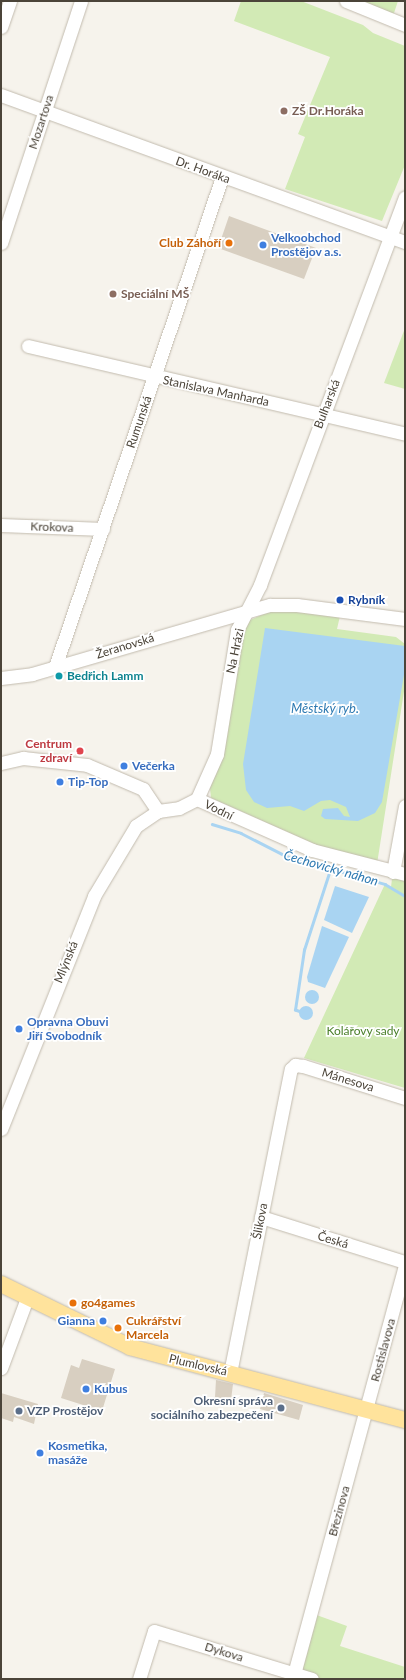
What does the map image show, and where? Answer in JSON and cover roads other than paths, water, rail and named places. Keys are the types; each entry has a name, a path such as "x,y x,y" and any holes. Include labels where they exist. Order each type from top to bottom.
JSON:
{"main road":[{"name":"Plumlovská","path":"1,1284 27,1298 130,1346 405,1420"}],"street":[{"path":"1,27 10,1"},
{"name":"Mozartova","path":"1,243 81,1"},
{"path":"348,1 405,25"},
{"name":"Dr. Horáka","path":"1,95 222,177 405,242"},
{"name":"Rumunská","path":"55,667 222,177"},
{"name":"Bulharská","path":"248,610 324,414 405,197"},
{"name":"Stanislava Manharda","path":"28,346 154,377 324,414 405,434"},
{"name":"Krokova","path":"1,525 103,529"},
{"path":"248,610 286,604 405,619"},
{"name":"Žeranovská","path":"1,678 55,667 248,610"},
{"name":"Na Hrázi","path":"197,799 217,754 237,630 248,610"},
{"path":"1,763 34,759 87,766 123,780 148,794 158,812"},
{"name":"Vodní","path":"158,812 179,808 197,799 291,842 399,873"},
{"path":"399,873 405,806"},
{"name":"Mlýnská","path":"2,1124 94,896 136,826 158,812"},
{"name":"Mánesova","path":"291,1069 295,1065 303,1066 405,1098"},
{"name":"Šlikova","path":"230,1373 291,1069"},
{"name":"Česká","path":"261,1217 405,1262"},
{"name":"Rostislavova","path":"367,1409 405,1266"},
{"path":"1,1368 27,1298"},
{"name":"Březinova","path":"294,1674 367,1409"},
{"name":"Dykova","path":"139,1679 154,1631 312,1679"}],"water":[{"name":"Městský ryb.","path":"265,628 405,646 405,669 382,802 375,813 358,821 325,819 321,816 323,809 338,808 344,816 350,817 346,807 330,800 321,801 304,811 290,806 267,808 254,802 246,790 243,764"},
{"path":"335,886 369,897 352,933 324,920"},
{"path":"322,926 349,937 325,988 308,982 307,977"},
{"path":"309,990 315,990 319,994 319,1000 315,1004 309,1004 305,1000 305,994"},
{"path":"303,1006 309,1006 313,1010 313,1016 309,1020 303,1020 299,1016 299,1010"}],"waterway":[{"name":"Čechovický náhon","path":"212,824 241,833 286,856 385,884 405,896"},
{"path":"301,1012 295,1010 304,950 330,870"}],"place":[{"name":"ZŠ Dr.Horáka","path":"284,111"},
{"name":"Club Záhoří","path":"229,243"},
{"name":"Velkoobchod Prostějov a.s.","path":"263,245"},
{"name":"Speciální MŠ","path":"113,294"},
{"name":"Rybník","path":"340,600"},
{"name":"Bedřich Lamm","path":"59,676"},
{"name":"Centrum zdraví","path":"80,751"},
{"name":"Večerka","path":"124,766"},
{"name":"Tip-Top","path":"60,782"},
{"name":"Opravna Obuvi Jiří Svobodník","path":"19,1029"},
{"name":"go4games","path":"73,1303"},
{"name":"Gianna","path":"103,1321"},
{"name":"Cukrářství Marcela","path":"118,1328"},
{"name":"Kubus","path":"86,1389"},
{"name":"Okresní správa sociálního zabezpečení","path":"281,1408"},
{"name":"VZP Prostějov","path":"19,1411"},
{"name":"Kosmetika, masáže","path":"40,1453"}],"park label":[{"name":"Kolářovy sady","path":"363,1031"}]}
